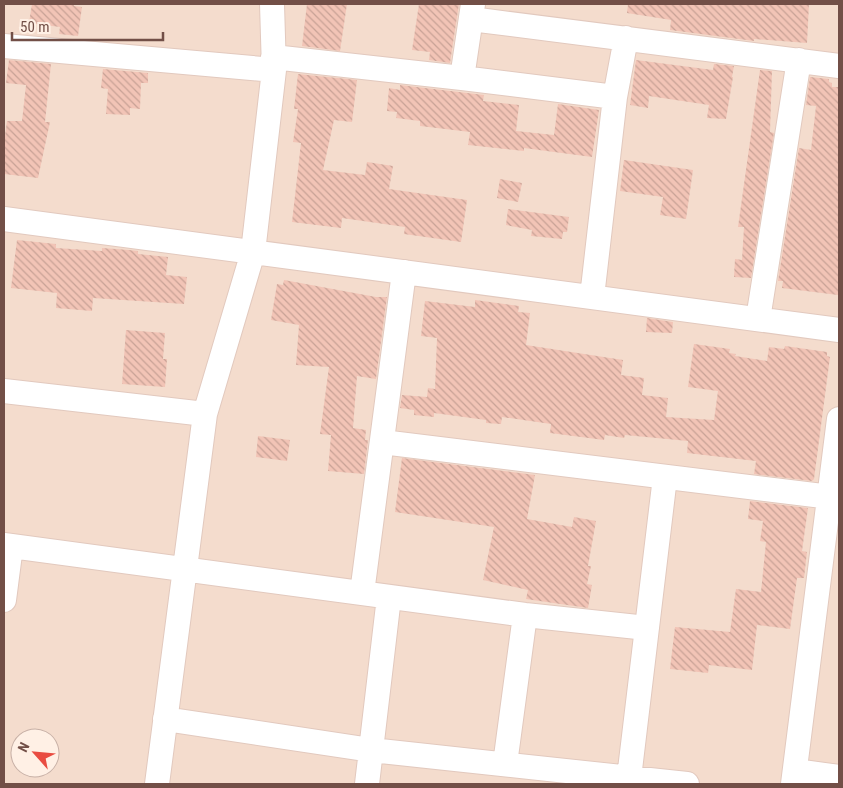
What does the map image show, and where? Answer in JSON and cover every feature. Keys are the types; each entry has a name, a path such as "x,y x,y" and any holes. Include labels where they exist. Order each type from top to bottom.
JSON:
{"street":[{"path":"156,784 206,414 252,252 273,63 272,4"},
{"path":"462,78 472,11 626,38 839,66"},
{"path":"592,297 614,97 626,38"},
{"path":"4,46 273,63 462,78 614,97"},
{"path":"758,319 799,60"},
{"path":"4,219 839,330"},
{"path":"362,593 404,272"},
{"path":"4,391 206,414"},
{"path":"839,419 834,497 794,778 839,777"},
{"path":"382,442 834,497"},
{"path":"629,778 665,477"},
{"path":"4,600 7,546 525,615 647,628"},
{"path":"367,784 389,597"},
{"path":"518,772 525,615"},
{"path":"165,718 518,772 629,778 687,784"}],"shaded area":[{"path":"4,4 839,4 839,784 4,784"}],"building":[{"path":"32,4 74,4 74,6 82,7 78,36 59,34 60,27 29,23"},
{"path":"307,4 347,4 340,51 302,46"},
{"path":"419,4 459,4 450,63 429,60 430,52 412,50"},
{"path":"628,4 809,4 807,43 754,39 754,41 670,30 671,20 627,13"},
{"path":"9,60 51,64 45,122 50,122 38,178 4,174 4,143 7,121 22,121 26,85 6,83"},
{"path":"636,60 713,70 714,64 734,66 726,119 707,118 709,105 649,96 648,108 630,105"},
{"path":"103,69 148,73 148,83 141,83 140,109 130,108 130,115 106,114 108,89 101,88"},
{"path":"760,70 772,71 770,132 774,133 751,278 734,277 735,259 742,260 744,227 738,227"},
{"path":"298,74 357,80 352,122 334,120 323,170 365,175 367,162 393,166 389,189 467,200 461,242 404,234 405,227 342,218 341,228 292,222 301,143 293,142 298,109 294,109"},
{"path":"810,77 829,79 832,87 839,87 838,295 782,288 783,281 778,281 799,148 811,150 816,106 806,105"},
{"path":"400,85 484,95 483,101 519,105 516,131 554,135 558,104 599,110 592,157 524,148 524,151 468,145 470,132 420,126 420,121 396,118 397,112 387,111 389,88 400,90"},
{"path":"624,160 693,170 686,219 660,215 663,197 620,191"},
{"path":"500,179 522,183 518,202 497,198"},
{"path":"508,209 569,217 567,232 563,232 562,239 531,236 532,230 506,225"},
{"path":"17,240 56,244 56,248 102,251 102,248 129,250 138,251 138,254 168,257 166,275 187,277 184,304 93,298 92,311 56,308 57,293 11,288"},
{"path":"284,280 376,297 387,297 376,379 357,376 353,428 366,430 365,440 368,440 364,474 328,471 331,435 320,434 329,367 296,365 299,325 271,320 277,284 283,285"},
{"path":"475,300 519,306 518,312 530,313 526,345 623,360 621,375 644,378 642,395 668,398 666,417 714,420 718,391 688,387 694,344 730,349 729,353 736,354 735,356 767,361 769,347 784,349 785,346 827,352 827,356 830,357 814,479 812,481 754,474 756,461 687,453 688,441 625,435 624,438 605,435 604,440 550,433 551,424 502,417 501,424 486,423 486,420 434,413 434,417 414,415 414,410 400,408 402,395 427,397 428,388 435,389 437,338 421,336 425,301 475,307"},
{"path":"647,318 673,322 672,333 646,332"},
{"path":"126,330 165,333 163,359 167,359 165,387 122,384"},
{"path":"258,436 290,440 287,461 256,457"},
{"path":"402,458 535,475 527,519 572,527 574,517 596,521 588,566 591,566 587,584 592,585 588,608 526,599 528,590 483,580 494,527 395,512"},
{"path":"750,501 808,508 802,551 807,552 804,578 797,578 790,629 757,625 752,670 709,665 708,673 670,669 675,627 730,632 736,589 761,592 766,542 760,541 763,521 748,519"}]}
